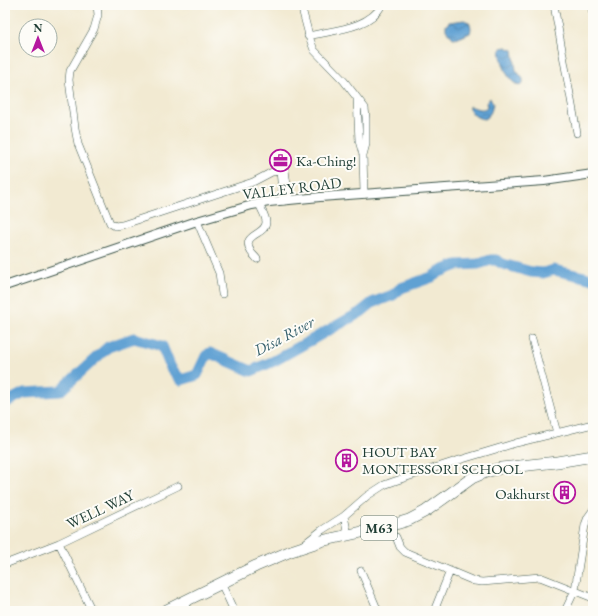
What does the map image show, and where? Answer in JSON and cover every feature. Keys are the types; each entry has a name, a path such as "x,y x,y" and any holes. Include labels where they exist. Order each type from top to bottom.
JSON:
{"main road":[{"name":"M63","path":"165,611 185,607 221,583 278,556 301,547 409,520 426,511 472,478 486,472 501,468 557,462 593,456"}],"street":[{"path":"97,5 98,11 94,29 70,72 69,80 78,144 110,222 115,226 122,225 259,180 272,172 280,171 286,201"},
{"path":"301,5 308,36 314,50 344,80 357,98 359,141 363,156 364,194"},
{"path":"308,36 364,23 382,5"},
{"path":"554,5 577,133"},
{"path":"591,5 593,14"},
{"name":"VALLEY ROAD","path":"5,286 197,221 259,204 364,194 544,181 593,174"},
{"path":"257,259 251,252 248,244 250,238 260,231 266,224 259,204"},
{"path":"197,221 219,273 222,294"},
{"path":"532,339 556,433"},
{"path":"301,547 310,539 344,516 360,501 384,485 456,460 593,424"},
{"name":"WELL WAY","path":"92,611 59,543 178,486"},
{"path":"565,611 574,590 585,525 593,510"},
{"path":"344,516 348,535"},
{"path":"396,537 400,547 405,552 478,582 540,577 593,598"},
{"path":"5,564 59,543"},
{"path":"434,611 450,570"},
{"path":"362,571 378,611"},
{"path":"221,583 234,611"}],"water":[{"path":"464,20 470,25 470,33 461,37 453,38 446,30 446,25 449,22"},
{"path":"506,47 513,50 516,70 523,79 523,83 520,86 511,80 504,67 500,52 501,48"},
{"path":"490,98 493,103 491,112 484,119 476,117 469,106 480,109 485,108 487,107 486,103"}],"waterway":[{"name":"Disa River","path":"5,403 24,393 60,391 108,347 134,338 162,346 171,368 181,380 197,375 206,356 210,353 251,371 274,361 361,312 372,303 393,295 401,288 432,277 439,272 457,265 478,264 496,260 503,264 531,272 543,273 554,270 593,279"}],"place":[{"name":"Ka-Ching!","path":"281,160"},
{"name":"HOUT BAY MONTESSORI SCHOOL","path":"346,460"},
{"name":"Oakhurst","path":"565,493"}]}
